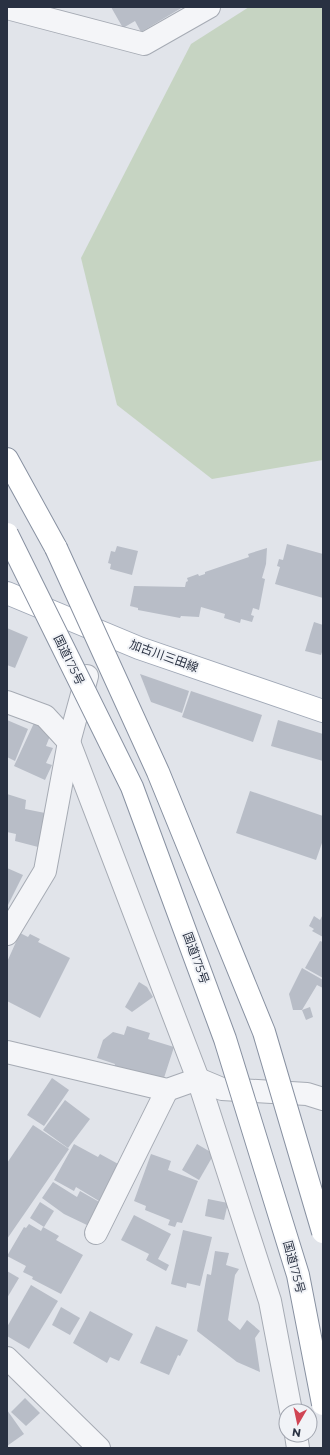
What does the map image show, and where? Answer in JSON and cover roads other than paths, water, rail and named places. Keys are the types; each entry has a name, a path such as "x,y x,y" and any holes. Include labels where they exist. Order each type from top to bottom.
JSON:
{"main road":[{"path":"7,459 56,548 158,772 264,1032 323,1232"},
{"name":"国道175号","path":"7,534 132,787 225,1039 298,1275 323,1404"},
{"name":"加古川三田線","path":"7,593 139,648 323,711"}],"street":[{"path":"7,8 47,12 144,44 209,7"},
{"path":"7,934 45,871 69,742 88,673"},
{"path":"7,702 45,716 69,742 198,1079 270,1301 289,1403"},
{"path":"7,1052 167,1090 198,1079 222,1089 307,1094 323,1099"},
{"path":"96,1233 167,1090"},
{"path":"10,1367 99,1448"}]}
